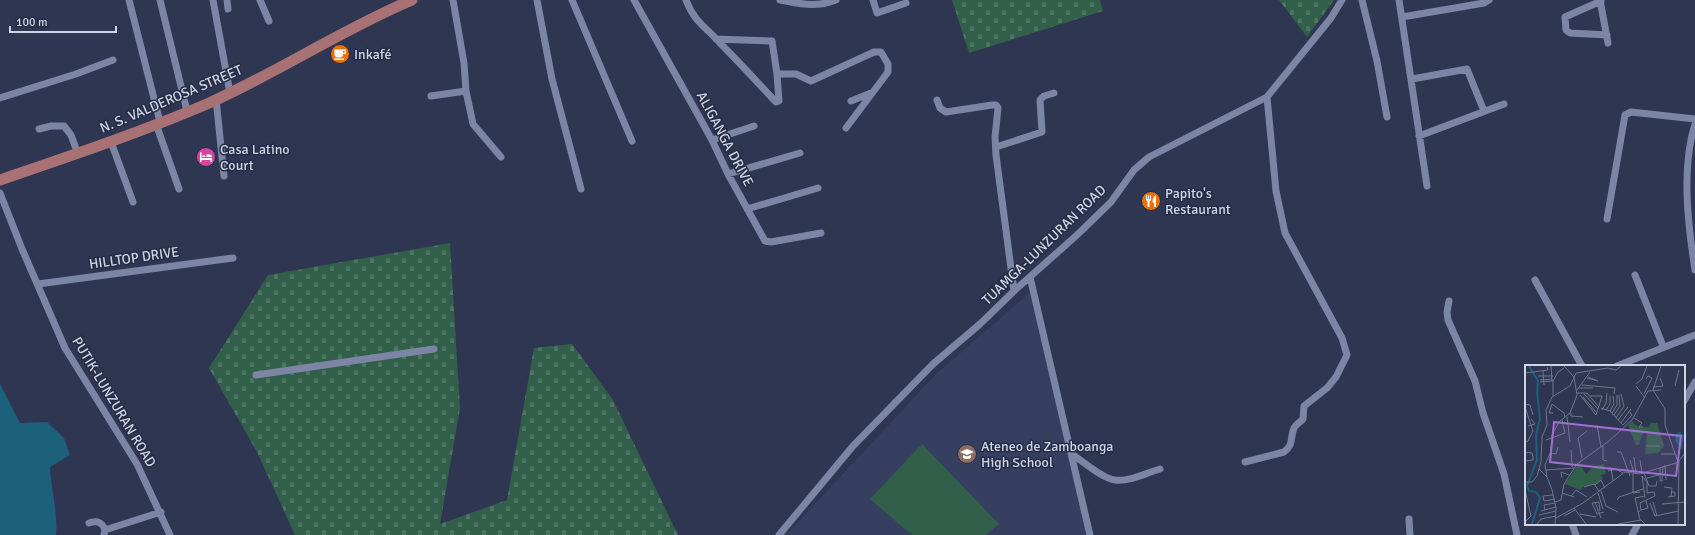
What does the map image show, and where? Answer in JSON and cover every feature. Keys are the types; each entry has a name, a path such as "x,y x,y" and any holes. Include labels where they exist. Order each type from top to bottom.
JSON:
{"main road":[{"name":"N. S. VALDEROSA STREET","path":"0,180 111,142 230,93 376,15 412,0"}],"street":[{"path":"129,0 158,123 179,189"},
{"path":"160,0 187,111"},
{"path":"213,0 230,93"},
{"path":"227,0 228,9"},
{"path":"260,0 269,21"},
{"path":"453,0 464,63 466,92 473,124 501,157"},
{"path":"537,0 552,79 582,189"},
{"path":"572,0 632,141"},
{"name":"ALIGANGA DRIVE","path":"634,0 712,140 728,174 763,238 769,242 821,233"},
{"path":"686,0 695,18 777,102 780,99 772,41 716,39"},
{"path":"780,0 811,6 826,4 836,0"},
{"path":"873,0 877,14 906,3"},
{"name":"TUAMGA-LUNZURAN ROAD","path":"779,535 853,446 933,364 980,324 1014,291 1078,235 1111,202 1134,170 1149,157 1267,97 1331,18 1342,0"},
{"path":"1362,0 1377,61 1387,117"},
{"path":"1399,0 1427,186"},
{"path":"1402,16 1484,3 1489,0"},
{"path":"1607,35 1570,34 1566,30 1565,17 1600,0 1607,35 1608,43"},
{"path":"777,74 796,74 811,81 874,52 881,52 888,64 888,72 846,128"},
{"path":"0,98 76,74 113,60"},
{"path":"1412,79 1468,69 1484,111"},
{"path":"431,96 466,92"},
{"path":"850,101 871,93"},
{"path":"996,147 1042,132 1040,100 1044,96 1054,93"},
{"path":"1245,462 1288,450 1293,441 1294,428 1303,418 1304,406 1327,388 1336,377 1347,355 1342,338 1285,233 1276,191 1267,97"},
{"path":"216,99 224,176"},
{"path":"937,100 940,108 946,112 996,105 998,112 996,147 1014,291"},
{"path":"1419,136 1504,104"},
{"path":"1607,219 1625,115 1631,112 1695,119"},
{"path":"1695,124 1688,151 1688,205 1695,270"},
{"path":"39,129 51,126 64,126 71,135 78,154"},
{"path":"712,140 754,126"},
{"path":"111,142 133,202"},
{"path":"728,174 800,153"},
{"path":"747,209 818,188"},
{"name":"PUTIK-LUNZURAN ROAD","path":"0,193 71,359 136,464 161,512 170,535"},
{"name":"HILLTOP DRIVE","path":"38,284 233,258"},
{"path":"1635,275 1663,346"},
{"path":"1030,277 1073,455 1090,535"},
{"path":"1535,280 1581,365"},
{"path":"1449,301 1447,312 1448,320 1475,381 1483,413 1504,474 1517,535"},
{"path":"1620,365 1663,346 1695,335"},
{"path":"256,375 434,349"},
{"path":"1685,399 1695,382"},
{"path":"1073,455 1108,478 1115,480 1124,480 1160,469"},
{"path":"89,522 97,521 103,526 105,533 161,512"},
{"path":"1409,519 1410,535"},
{"path":"1572,525 1576,535"},
{"path":"1632,535 1637,525"}],"shaded area":[{"name":"Ateneo de Zamboanga High School","path":"1033,290 1092,535 786,535 937,373"},
{"path":"0,384 20,423 47,422 64,438 70,455 50,467 56,518 56,535 0,535"}],"green space":[{"path":"952,0 1100,0 1103,11 969,53"},
{"path":"1279,0 1334,0 1307,37"},
{"path":"450,243 460,408 440,524 507,500 534,348 572,344 613,400 678,535 295,535 257,452 209,368 268,275"},
{"path":"922,444 999,524 986,535 912,535 870,499"}],"place":[{"name":"Inkafé","path":"340,54"},
{"name":"Casa Latino Court","path":"206,157"},
{"name":"Papito's Restaurant","path":"1151,201"},
{"name":"Ateneo de Zamboanga High School","path":"967,454"}]}
